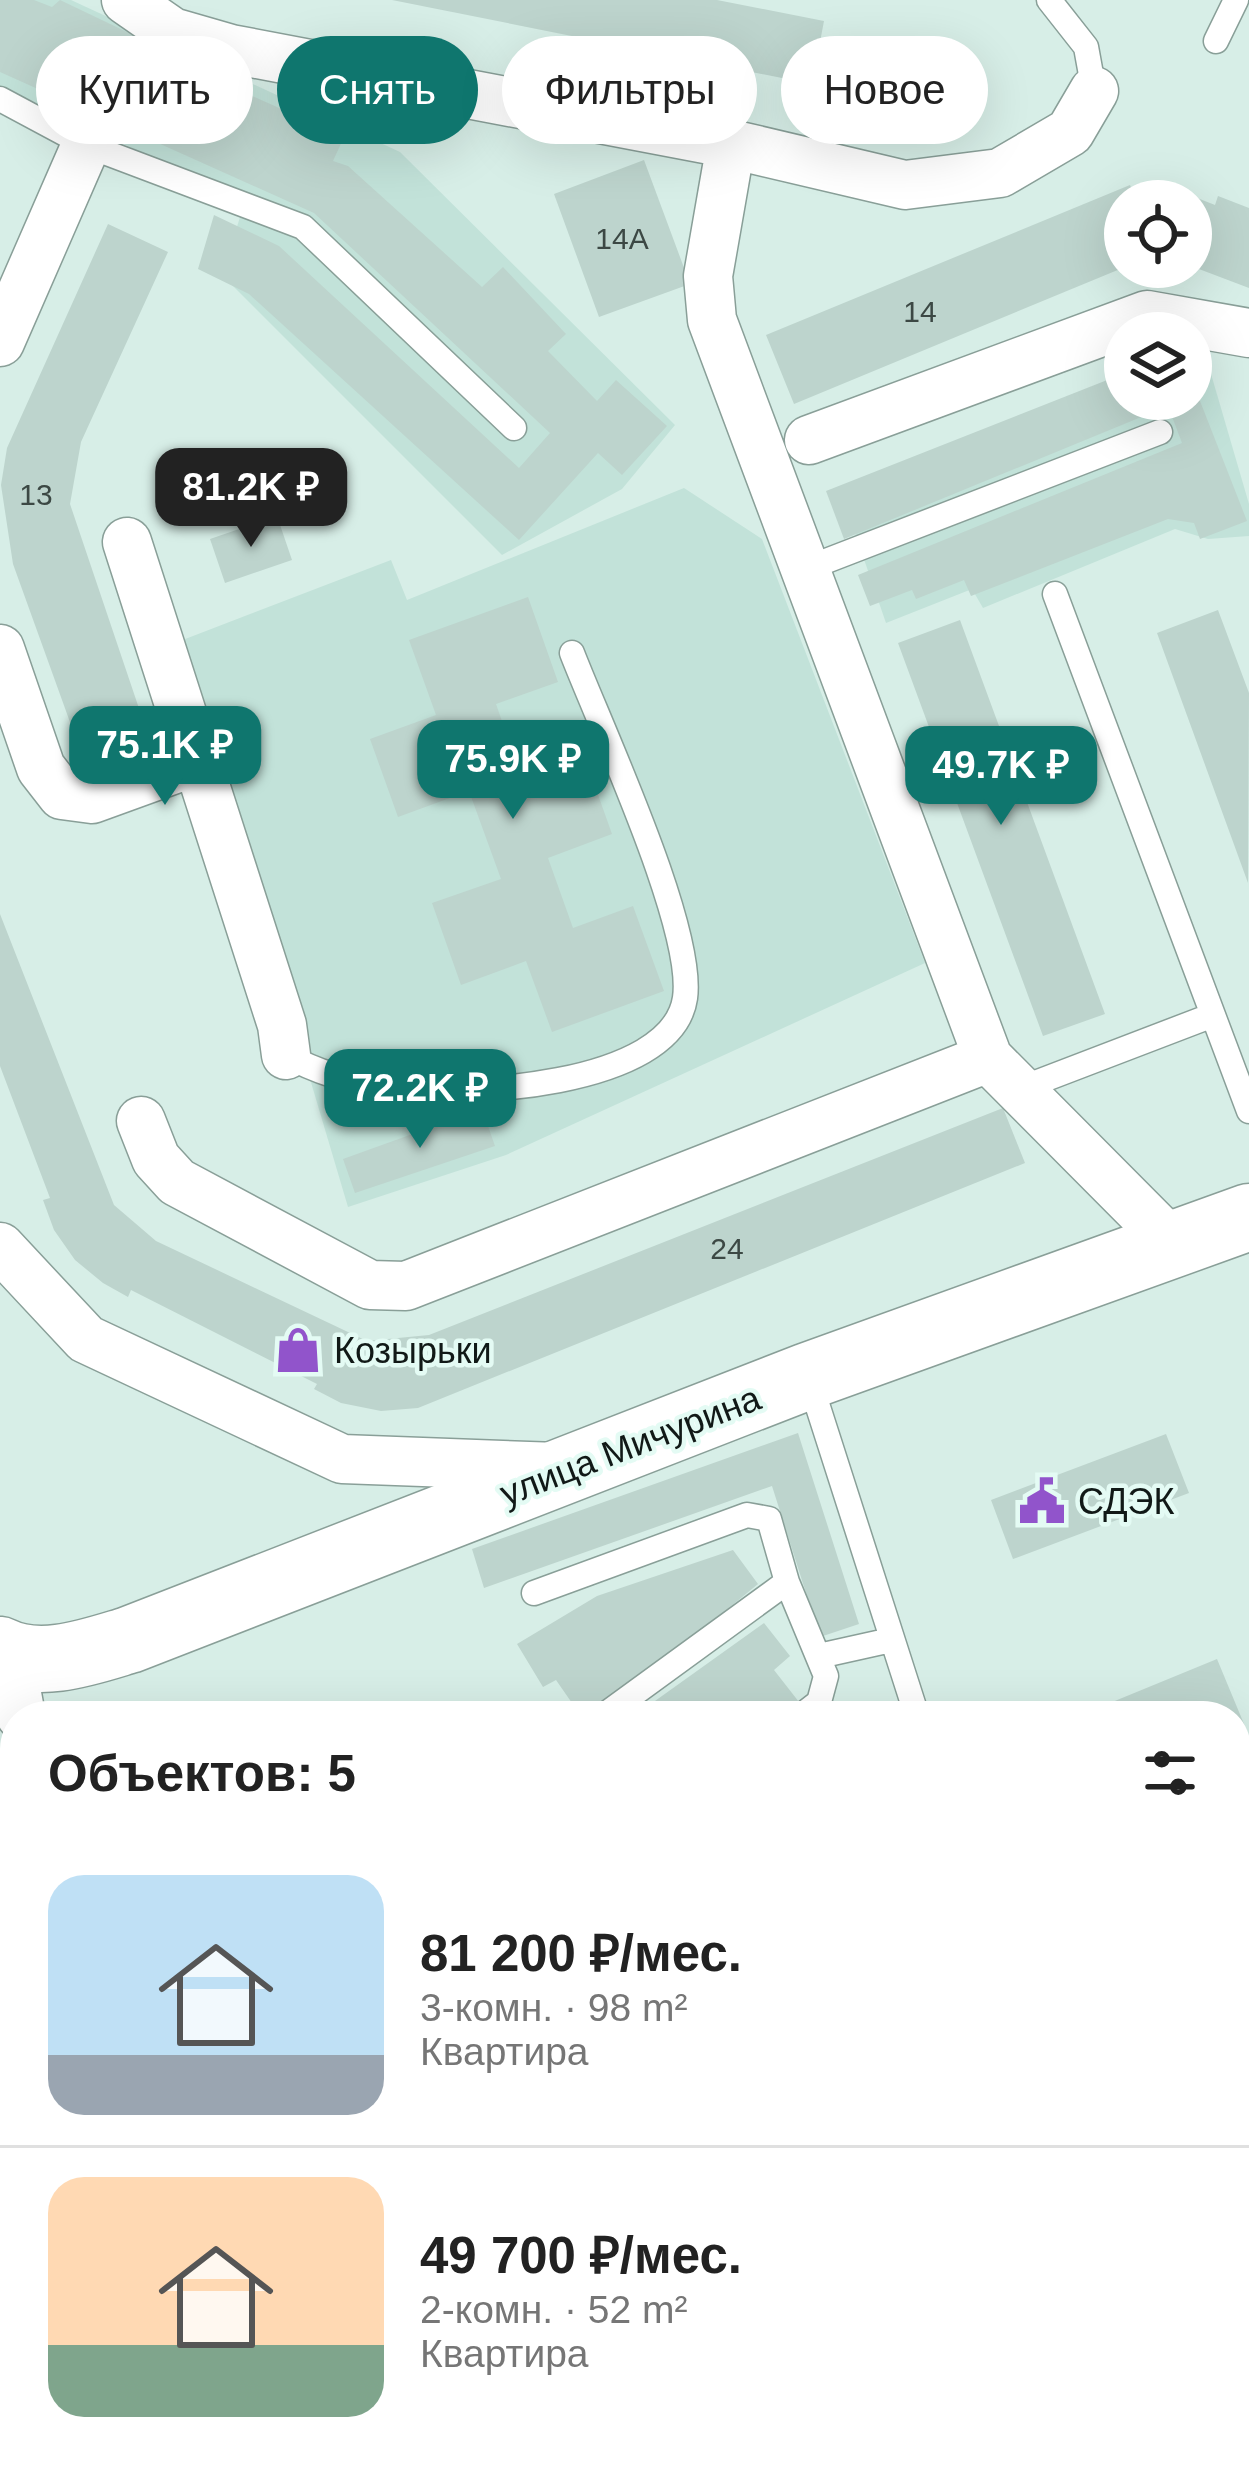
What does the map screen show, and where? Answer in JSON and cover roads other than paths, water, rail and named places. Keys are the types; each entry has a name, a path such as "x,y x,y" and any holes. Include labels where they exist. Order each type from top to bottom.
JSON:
{"street":[{"path":"126,0 172,32 231,49 502,100"},
{"path":"1094,91 1070,133 1000,173 905,185 731,144 708,277 712,320 1003,1074 1173,1244"},
{"path":"0,342 86,145"},
{"path":"809,440 1147,315 1249,333"},
{"path":"127,542 282,1025 286,1055"},
{"path":"0,649 41,768 62,795 92,799 194,762"},
{"path":"141,1121 156,1159 177,1182 370,1285 406,1286 1003,1074"},
{"name":"улица Мичурина","path":"10,1674 129,1640 808,1376 1249,1216"},
{"path":"0,1247 86,1339 342,1460 572,1467"}],"lane":[{"path":"1048,0 1086,47 1094,91"},
{"path":"1216,41 1236,0"},
{"path":"0,99 86,145 303,226 514,428"},
{"path":"808,568 1160,432"},
{"path":"1054,593 1249,1112"},
{"path":"286,1055 307,1067 390,1088 524,1088 588,1073 646,1050 677,1022 685,998 685,946 572,653"},
{"path":"1003,1074 1213,1016"},
{"path":"808,1376 911,1701"},
{"path":"534,1594 747,1515 769,1520 787,1582 826,1676 819,1701"},
{"path":"624,1701 787,1582"},
{"path":"819,1656 891,1640"}],"place":[{"name":"Козырьки","path":"298,1350"},
{"name":"СДЭК","path":"1042,1501"}]}
